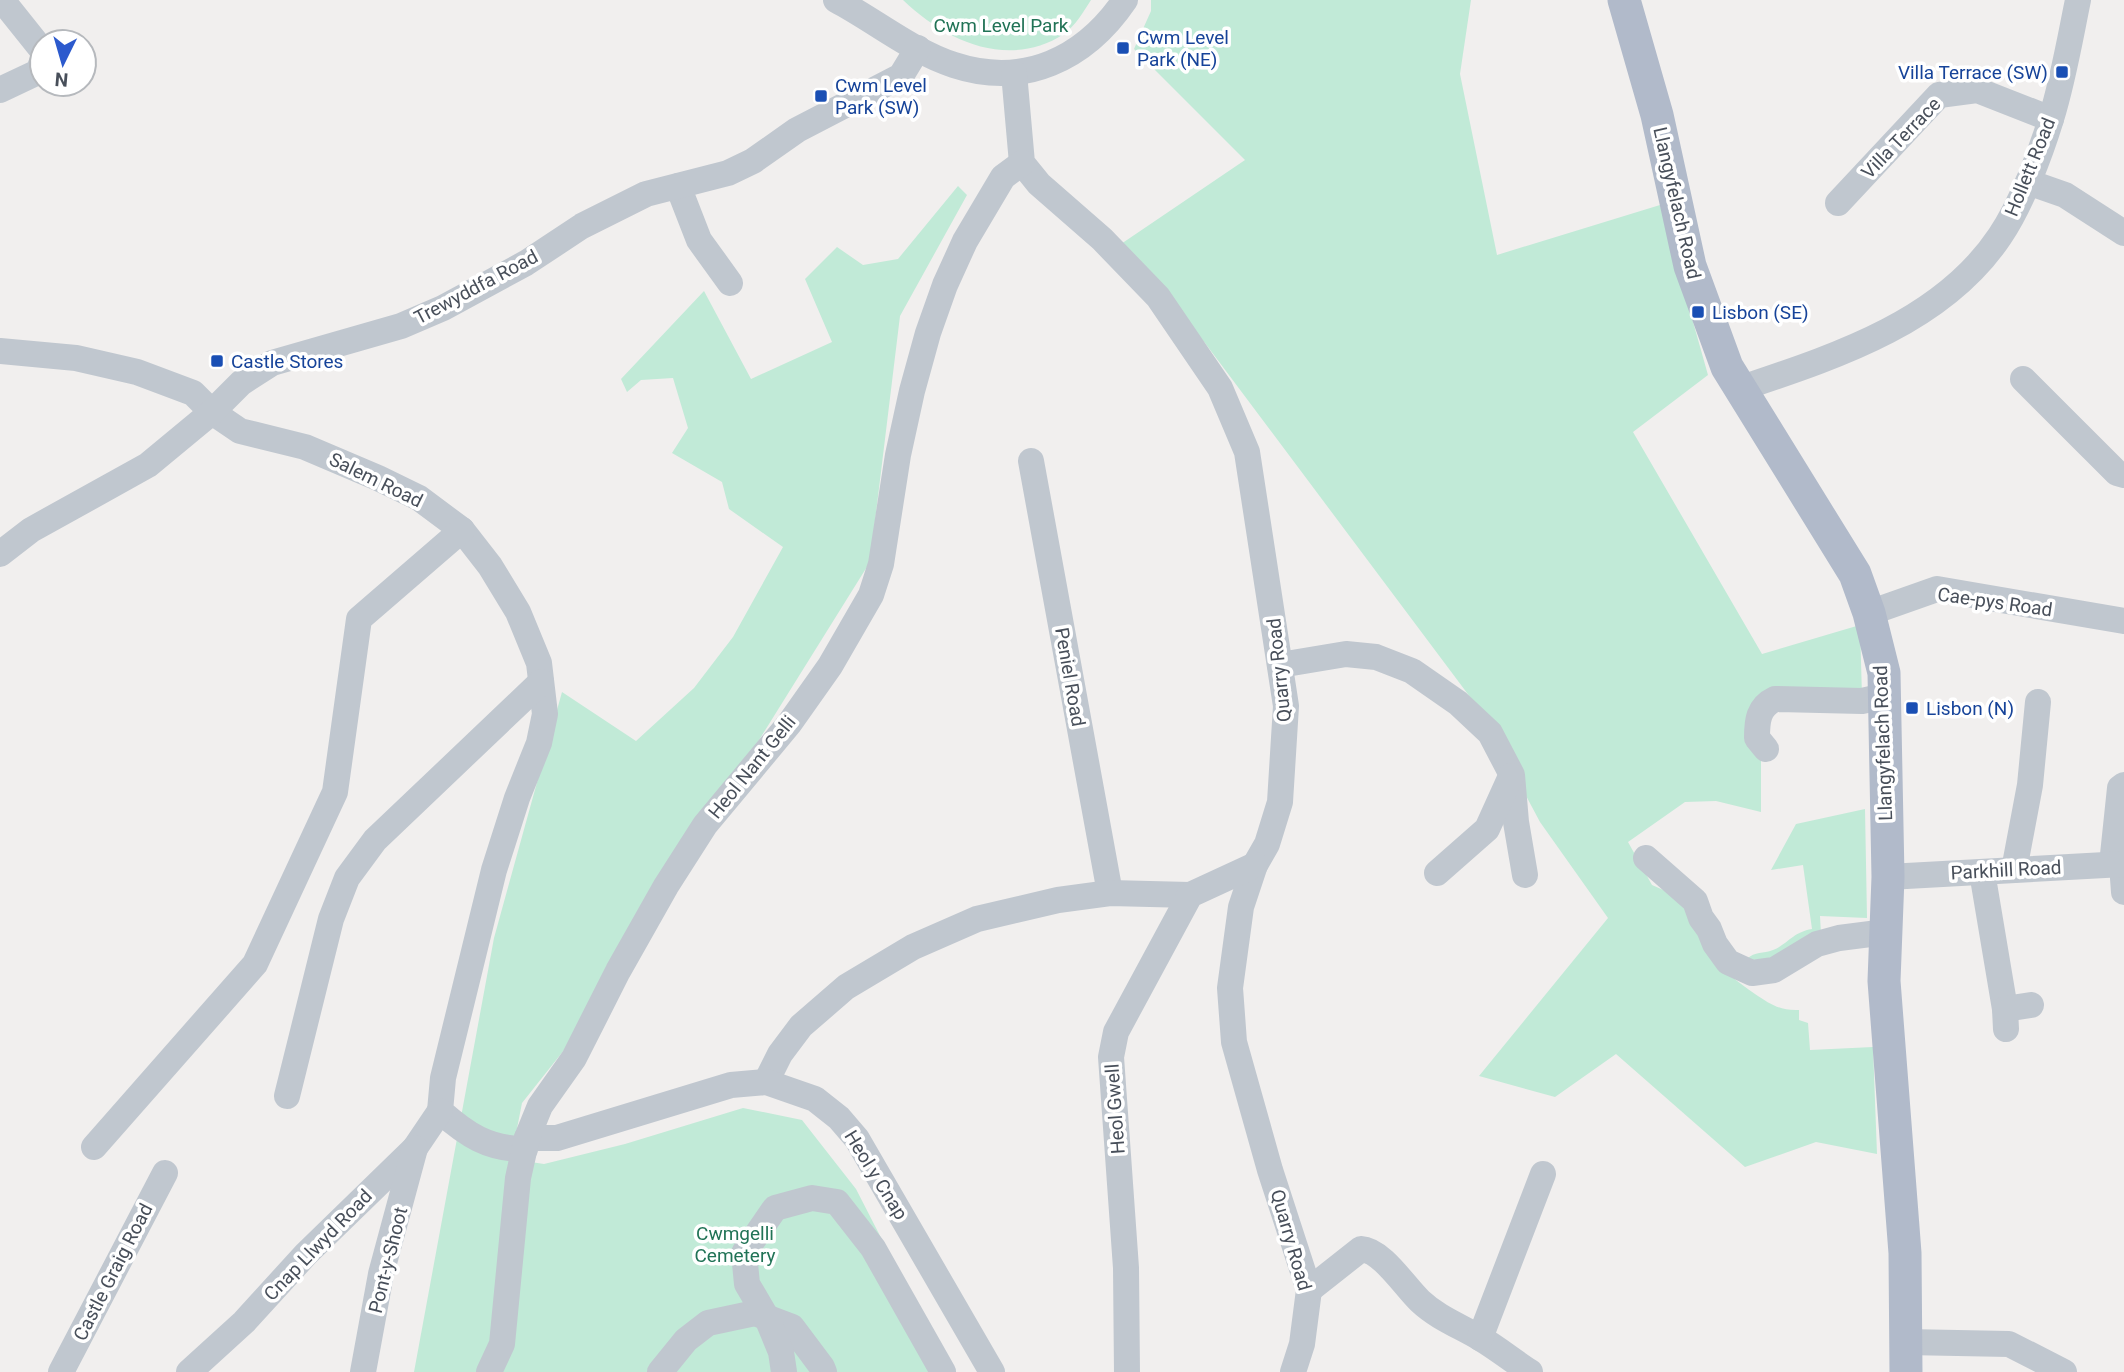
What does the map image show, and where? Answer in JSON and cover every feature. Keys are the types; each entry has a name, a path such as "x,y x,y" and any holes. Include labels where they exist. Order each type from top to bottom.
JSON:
{"main road":[{"name":"Llangyfelach Road","path":"1624,0 1657,115 1689,266 1727,367 1855,574 1869,613 1884,673 1888,877 1884,981 1905,1253 1906,1357"}],"street":[{"path":"2,0 28,32"},
{"path":"836,0 952,65 990,74 1014,73 1050,64 1079,50 1101,32 1125,0"},
{"name":"Hollett Road","path":"1739,389 1876,337 1917,315 1962,281 2000,236 2028,182 2052,119 2078,0"},
{"name":"Trewyddfa Road","path":"0,554 32,530 148,465 212,412 241,383 272,363 401,326 443,308 526,263 582,226 646,194 728,173 753,161 797,130 901,76 918,48"},
{"path":"1014,73 1022,163"},
{"path":"0,90 28,77"},
{"name":"Villa Terrace","path":"1839,203 1939,95 1978,90 2052,119"},
{"name":"Quarry Road","path":"1022,163 1039,184 1102,239 1158,297 1220,387 1247,452 1286,706 1280,802 1267,844 1255,865 1241,907 1230,988 1234,1042 1270,1170 1309,1290 1302,1344 1293,1372"},
{"name":"Heol Nant Gelli","path":"489,1372 502,1344 517,1191 526,1143 540,1106 574,1058 618,971 666,886 705,825 796,714 830,666 871,595 881,564 898,454 928,333 945,285 965,241 1003,177 1022,163"},
{"path":"2028,182 2065,195 2124,233"},
{"path":"678,186 699,240 730,284"},
{"name":"Salem Road","path":"0,351 76,358 137,372 192,393 212,412 240,431 305,447 419,498 463,530 519,612 539,663 545,714 539,744 517,798 494,870 444,1108"},
{"path":"2023,379 2117,473 2124,475"},
{"name":"Peniel Road","path":"1031,461 1110,893"},
{"path":"94,1147 255,964 335,792 359,619 463,530"},
{"name":"Cae-pys Road","path":"1869,613 1937,590 2124,621"},
{"path":"1280,666 1346,654 1376,657 1412,671 1458,703 1490,733 1512,775 1525,875"},
{"path":"287,1096 331,919 347,878 375,840 541,681"},
{"path":"1766,749 1757,738 1757,725 1760,712 1768,702 1775,699 1862,701 1884,696"},
{"path":"2014,870 2030,785 2047,734 2038,702"},
{"path":"1437,873 1487,829 1512,775"},
{"path":"2124,785 2120,788 2119,864 2124,892"},
{"path":"1646,858 1695,901 1715,944 1728,961 1752,973 1774,970 1816,944 1886,932"},
{"name":"Parkhill Road","path":"1888,877 2119,864"},
{"path":"766,1082 780,1054 801,1026 846,987 914,947 976,919 1058,900 1110,893 1190,895 1255,865"},
{"path":"1982,872 2006,1019 2031,1006"},
{"name":"Heol Gwell","path":"1126,1372 1126,1268 1111,1057 1116,1032 1190,895"},
{"name":"Heol y Cnap","path":"444,1108 495,1147 556,1138 731,1085 766,1082 815,1100 839,1118 857,1139 992,1372"},
{"name":"Cnap Llwyd Road","path":"189,1372 244,1322 306,1254 415,1148 444,1108"},
{"name":"Pont-y-Shoot","path":"363,1372 381,1274 415,1148"},
{"name":"Castle Graig Road","path":"61,1372 165,1173"},
{"path":"1480,1338 1543,1174"},
{"path":"784,1372 781,1352 767,1318 747,1284 744,1253 775,1208 812,1198 837,1202 873,1248 943,1372"},
{"path":"1309,1290 1360,1249 1368,1249 1400,1278 1421,1302 1448,1322 1480,1338 1530,1372"},
{"path":"660,1372 687,1340 708,1323 755,1313 792,1327 824,1372"},
{"path":"502,1344 510,1372"},
{"path":"1906,1357 2009,1344 2064,1372"}],"green space":[{"name":"Cwm Level Park","path":"903,0 1091,0 1076,23 1064,34 1043,45 1021,50 1000,50 979,46 938,28"},
{"path":"1151,0 1471,0 1460,74 1497,255 1660,205 1708,375 1633,432 1762,654 1860,625 1862,697 1772,694 1761,749 1761,812 1716,801 1685,802 1628,842 1652,885 1686,900 1702,942 1731,976 1771,1004 1799,1010 1799,1020 1808,1023 1810,1050 1873,1047 1877,1154 1816,1142 1745,1167 1616,1054 1555,1097 1479,1076 1608,918 1540,822 1482,713 1205,343 1121,244 1245,160 1134,49 1151,11"},
{"name":"Cwmgelli Cemetery","path":"958,186 967,195 900,316 870,562 572,1040 522,1103 511,1159 544,1164 625,1144 743,1108 802,1120 856,1189 913,1300 956,1372 414,1372 494,938 562,692 636,741 694,688 733,637 783,547 729,509 722,482 672,453 688,428 673,378 641,380 627,392 621,379 704,291 751,379 832,342 805,279 837,247 863,265 898,259"},
{"path":"1865,809 1867,918 1820,916 1821,934 1779,962 1747,959 1773,950 1800,933 1812,929 1803,865 1771,870 1796,824"}],"place":[{"name":"Cwm Level Park (NE)","path":"1123,48"},
{"name":"Villa Terrace (SW)","path":"2062,72"},
{"name":"Cwm Level Park (SW)","path":"821,96"},
{"name":"Lisbon (SE)","path":"1698,312"},
{"name":"Castle Stores","path":"217,361"},
{"name":"Lisbon (N)","path":"1912,708"}]}
